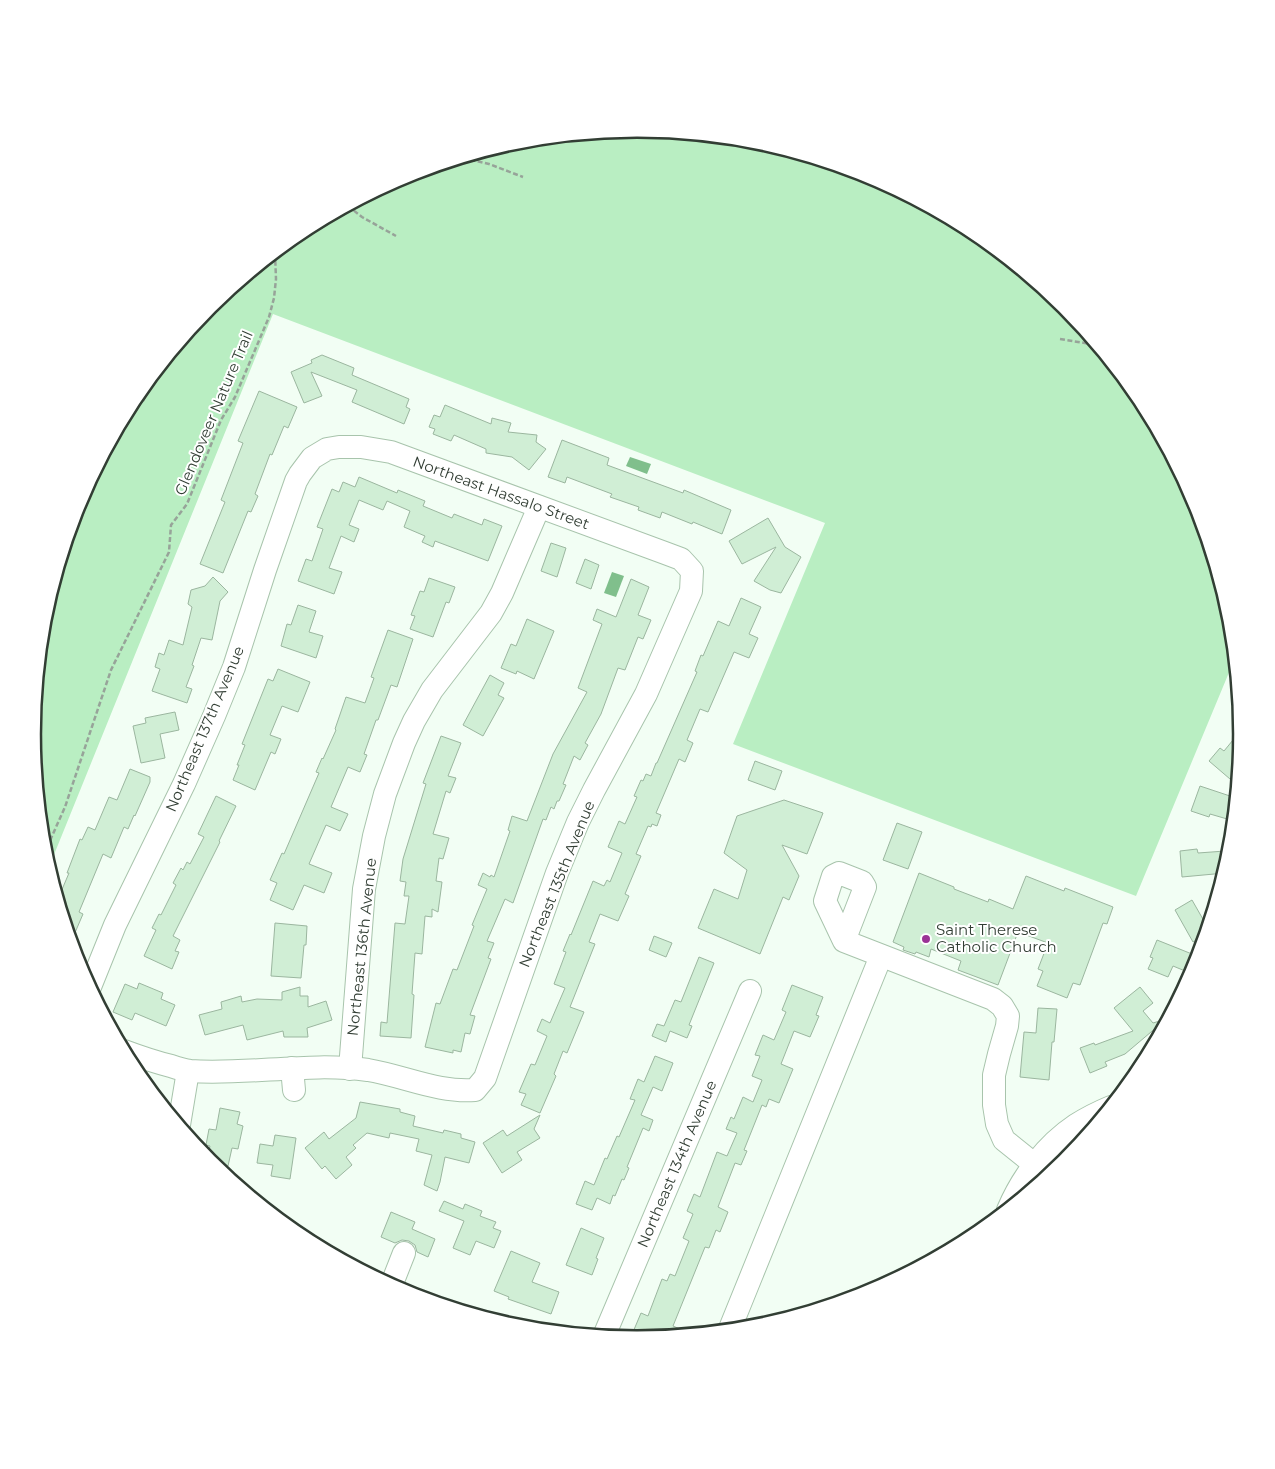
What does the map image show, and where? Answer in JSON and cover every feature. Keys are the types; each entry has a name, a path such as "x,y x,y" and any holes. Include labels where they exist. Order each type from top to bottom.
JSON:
{"street":[{"name":"Northeast Hassalo Street","path":"306,466 312,458 327,449 339,447 362,447 391,452 681,560 692,571"},
{"name":"Northeast 137th Avenue","path":"94,978 115,925 184,784 214,716 238,653 296,481 306,466"},
{"name":"Northeast 136th Avenue","path":"350,1069 364,889 374,836 385,794 414,720 432,690 491,613 502,593 539,507"},
{"name":"Northeast 135th Avenue","path":"350,1069 368,1070 462,1091 476,1090 485,1078 557,873 578,822 646,694 691,591 692,571"},
{"path":"844,941 993,999 1002,1006 1008,1016 994,1077 996,1115 1004,1140 1034,1164"},
{"path":"732,1323 881,956"},
{"name":"Northeast 134th Avenue","path":"607,1329 750,991"},
{"path":"135,1055 188,1071 232,1071 293,1079 320,1067 350,1069"},
{"path":"180,1117 188,1071"},
{"path":"1015,1196 1034,1164 1053,1144 1075,1126 1097,1114"},
{"path":"395,1278 404,1252"}],"path":[{"path":"476,161 523,177"},
{"path":"354,210 396,236"},
{"name":"Glendoveer Nature Trail","path":"51,839 65,807 111,670 169,552 171,525 187,504 220,420 235,397 269,317 274,298 275,261"},
{"path":"1060,339 1088,344"}],"shaded area":[{"path":"638,138 715,143 792,159 866,184 936,218 1000,261 1031,286 1086,341 1133,403 1154,436 1172,471 1202,543 1222,618 1230,670 1136,896 733,744 825,523 273,314 54,855 46,812 41,734 46,657 62,580 87,506 121,436 164,372 189,341 244,286 275,261 339,218 409,184 446,170 521,150 560,143"},
{"path":"630,457 651,464 647,474 626,466"},
{"path":"612,572 624,576 616,597 604,593"}],"building":[{"path":"322,355 354,368 352,375 409,399 406,407 410,409 404,424 352,402 357,390 311,372 322,396 304,403 291,372 312,363 311,360"},
{"path":"259,391 297,407 288,428 284,426 272,455 270,454 255,494 258,496 251,512 248,511 223,573 200,564 225,502 221,500 243,443 238,441"},
{"path":"445,405 491,424 492,418 511,423 508,432 537,435 536,442 546,449 529,470 512,457 486,453 486,449 454,435 451,441 433,434 435,429 429,427 434,415 440,417"},
{"path":"562,440 609,458 607,465 683,493 684,490 731,510 722,534 662,512 660,518 638,510 639,507 610,497 612,494 567,477 565,483 548,477"},
{"path":"359,477 397,493 398,490 425,501 423,506 452,518 454,514 482,525 484,519 502,526 488,561 435,541 433,547 422,542 425,536 404,527 410,511 387,501 383,510 359,500 349,525 359,529 354,542 341,536 329,568 342,572 334,594 298,581 306,559 312,561 323,529 317,527 332,489 339,492 343,482 355,487"},
{"path":"768,518 785,547 801,557 781,593 770,590 754,581 776,547 742,564 729,541"},
{"path":"551,543 566,548 557,577 541,571"},
{"path":"585,559 599,565 591,589 576,583"},
{"path":"213,577 228,592 220,601 212,640 201,638 192,665 194,666 186,687 192,689 187,703 152,691 160,669 155,667 159,653 164,655 169,640 183,645 192,607 188,604 191,590 205,586"},
{"path":"429,578 455,587 449,603 446,602 433,637 410,629 415,616 411,615 420,591 424,592"},
{"path":"631,579 649,587 638,615 651,620 643,639 638,637 625,670 618,668 601,714 585,743 588,745 580,760 574,756 563,784 566,785 559,801 557,801 554,809 551,807 546,820 543,819 513,903 505,899 487,941 494,943 488,958 491,959 470,1015 475,1016 470,1034 465,1033 461,1052 453,1050 453,1053 425,1047 436,1003 440,1004 453,969 457,970 474,926 472,925 487,889 478,885 483,873 494,877 510,831 508,830 512,816 527,821 553,754 587,692 578,688 602,624 593,620 597,609 616,617"},
{"path":"741,598 761,607 749,634 758,638 749,658 734,652 708,712 700,709 687,740 693,743 685,762 679,759 656,813 661,815 657,826 652,824 651,827 648,826 636,854 641,856 625,894 629,896 618,921 600,914 589,942 595,944 570,1007 584,1012 567,1053 563,1051 554,1074 556,1076 540,1113 521,1105 526,1094 519,1092 531,1064 535,1065 547,1036 537,1031 542,1019 550,1023 565,988 554,984 566,952 563,951 593,881 604,886 607,880 610,882 622,853 608,847 619,821 625,824 637,797 634,796 641,780 643,781 646,774 651,776 697,672 695,671 701,655 703,656 718,621 729,626"},
{"path":"298,605 316,611 309,632 323,636 316,658 281,646 287,624 291,625"},
{"path":"527,619 554,631 534,679 517,671 516,674 501,668 511,644 516,646"},
{"path":"388,630 413,639 397,687 391,685 378,720 376,720 364,754 367,755 360,772 348,767 331,807 348,814 340,831 326,825 309,864 332,873 324,893 304,885 293,910 270,900 277,883 270,880 282,853 284,854 319,773 316,772 336,730 346,697 365,703 374,678 371,677"},
{"path":"278,669 310,682 298,712 282,706 270,735 281,739 275,754 271,752 255,790 233,780 245,745 242,744 268,679 273,681"},
{"path":"490,675 504,683 498,695 504,698 483,736 463,725"},
{"path":"175,712 179,730 160,734 165,758 141,763 133,726 146,723 145,718"},
{"path":"441,736 461,743 448,776 456,778 450,793 446,791 433,834 449,838 443,859 439,858 436,881 442,882 438,912 432,909 432,917 425,916 422,954 415,953 411,1038 380,1036 381,1022 387,1023 395,923 405,924 409,896 404,896 406,882 400,881 403,859 426,784 423,783"},
{"path":"1233,740 1231,780 1209,761 1220,748 1224,751"},
{"path":"755,761 782,771 775,790 748,780"},
{"path":"130,769 150,777 150,782 135,816 128,829 124,827 111,858 103,854 79,912 83,914 75,932 62,889 69,873 67,873 80,839 82,840 88,827 95,830 109,797 117,800"},
{"path":"1200,786 1230,796 1228,819 1210,814 1209,817 1191,811"},
{"path":"216,796 236,806 173,936 180,940 175,951 179,952 172,969 144,956 156,930 152,928 159,914 161,915 176,885 173,883 181,868 183,870 187,862 190,864 204,837 198,834"},
{"path":"784,800 823,813 807,854 782,845 799,876 789,900 783,897 760,954 698,928 714,889 738,899 747,870 724,853 737,816"},
{"path":"897,823 922,832 908,869 883,860"},
{"path":"1197,849 1198,853 1222,851 1217,874 1182,877 1180,851"},
{"name":"Saint Therese Catholic Church","path":"919,873 954,887 954,889 988,902 989,899 1013,909 1026,876 1064,891 1065,888 1113,907 1107,924 1103,923 1080,985 1073,983 1067,998 1037,986 1043,971 1038,969 1048,943 1018,932 998,985 958,970 961,961 931,949 929,957 916,952 915,954 903,950 904,947 893,942"},
{"path":"1192,900 1204,920 1197,940 1193,942 1175,910"},
{"path":"275,923 307,926 301,978 271,976"},
{"path":"654,936 672,943 666,957 649,950"},
{"path":"1157,940 1191,954 1184,971 1173,966 1168,977 1148,969 1153,958 1150,957"},
{"path":"699,957 714,963 689,1025 692,1026 687,1038 670,1031 666,1042 652,1036 657,1024 664,1026 675,1000 681,1002"},
{"path":"139,983 163,993 161,999 175,1005 166,1026 135,1013 132,1020 113,1012 125,984 137,989"},
{"path":"792,985 823,997 816,1015 819,1016 810,1037 794,1031 781,1064 793,1069 779,1103 769,1099 766,1107 762,1105 744,1150 747,1151 741,1165 735,1163 718,1207 728,1212 720,1232 716,1230 709,1248 705,1247 673,1326 679,1329 634,1331 641,1313 648,1316 662,1279 667,1281 670,1274 675,1276 689,1241 683,1238 693,1214 687,1211 694,1194 700,1197 717,1152 727,1156 737,1133 726,1129 731,1117 734,1119 743,1097 753,1102 762,1080 752,1076 760,1056 755,1055 763,1035 774,1040 786,1012 782,1010"},
{"path":"300,987 300,996 308,996 308,1007 326,1001 332,1020 307,1028 308,1037 284,1037 283,1031 247,1040 243,1025 205,1035 199,1015 222,1009 221,1002 241,996 242,1002 257,999 282,1000 282,992"},
{"path":"1140,987 1153,1003 1143,1011 1153,1023 1160,1021 1157,1027 1125,1054 1105,1062 1107,1066 1090,1073 1080,1048 1094,1043 1095,1045 1133,1031 1114,1008"},
{"path":"1038,1008 1057,1009 1049,1080 1020,1077 1024,1032 1036,1033"},
{"path":"655,1056 673,1063 662,1091 653,1087 641,1115 653,1120 649,1131 643,1128 627,1167 629,1168 624,1180 622,1179 610,1204 597,1198 592,1210 576,1204 585,1181 594,1185 605,1158 607,1159 617,1136 619,1137 635,1100 630,1099 638,1079 644,1082"},
{"path":"360,1102 400,1109 400,1112 415,1116 413,1126 443,1133 444,1130 461,1134 461,1138 475,1142 469,1163 445,1157 437,1191 424,1185 432,1155 416,1151 419,1139 390,1133 389,1138 367,1133 353,1145 356,1148 346,1157 352,1165 336,1179 325,1166 322,1169 305,1148 324,1132 329,1139 356,1118"},
{"path":"220,1108 240,1112 237,1124 243,1126 238,1149 232,1148 228,1166 209,1149 210,1146 206,1145 209,1129 216,1130"},
{"path":"540,1115 534,1129 540,1138 517,1152 522,1160 502,1173 483,1143 503,1130 507,1136"},
{"path":"275,1135 296,1138 290,1179 271,1176 273,1165 257,1163 260,1144 273,1146"},
{"path":"444,1201 463,1209 465,1204 482,1211 480,1216 496,1222 493,1228 501,1231 494,1248 476,1241 470,1255 453,1248 464,1221 439,1211"},
{"path":"391,1212 415,1222 412,1229 435,1239 428,1257 417,1252 415,1245 409,1241 402,1240 395,1243 381,1237"},
{"path":"581,1228 604,1238 592,1275 566,1265"},
{"path":"511,1251 540,1263 532,1282 559,1292 551,1314 508,1299 509,1297 494,1291"}],"place":[{"name":"Saint Therese Catholic Church","path":"926,939"}]}
